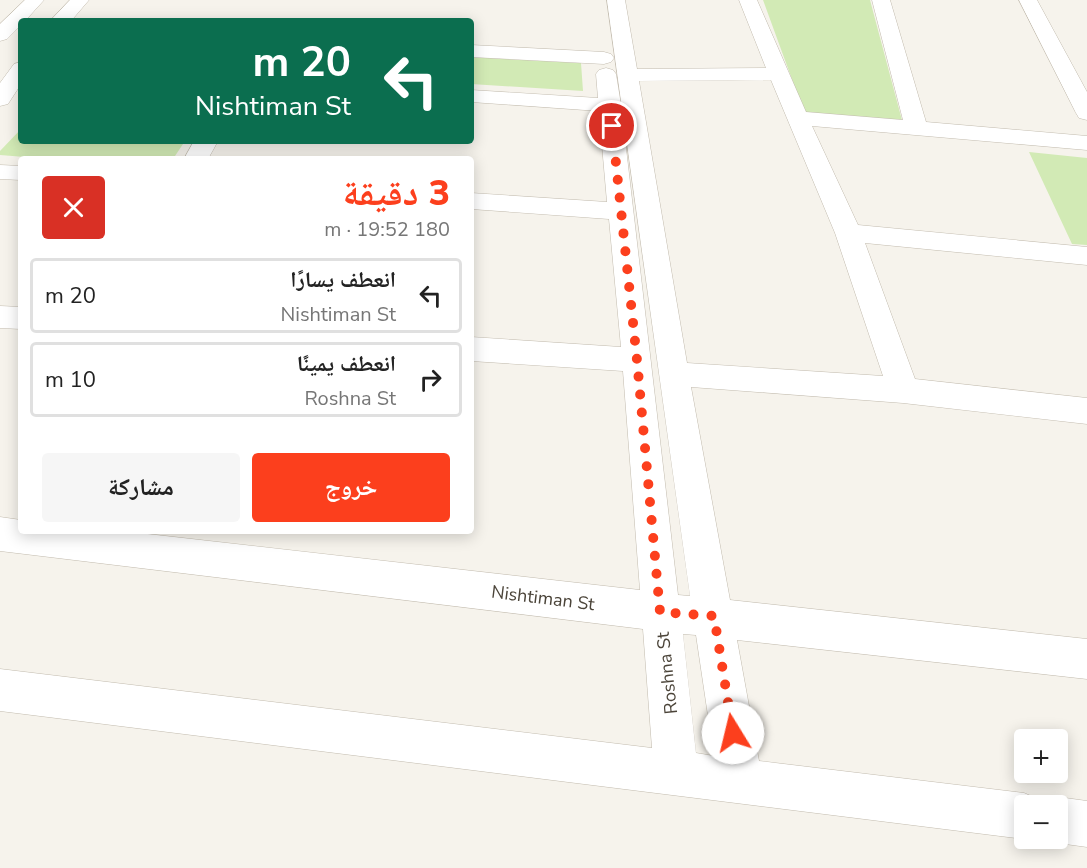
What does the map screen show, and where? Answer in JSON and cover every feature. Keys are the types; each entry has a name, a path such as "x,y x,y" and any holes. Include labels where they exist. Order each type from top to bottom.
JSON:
{"street":[{"path":"2,30 35,0"},
{"path":"63,18 80,0"},
{"name":"Roshna St","path":"597,0 616,67 673,374 740,780"},
{"name":"Roshna St","path":"616,0 616,67 610,105 619,211 637,360 676,774"},
{"path":"748,0 848,233 903,390"},
{"path":"881,0 916,128"},
{"path":"1028,0 1062,61 1087,113"},
{"path":"474,51 616,67 778,74"},
{"path":"1062,61 1087,63"},
{"path":"0,99 18,72"},
{"path":"474,96 610,105"},
{"path":"797,118 1087,143"},
{"path":"0,172 18,173"},
{"path":"474,201 619,211"},
{"path":"848,233 1087,256"},
{"path":"0,317 18,318"},
{"path":"474,349 637,360"},
{"path":"673,374 903,390 1087,411"},
{"name":"Nishtiman St","path":"0,534 660,612 714,616 1087,659"},
{"path":"0,690 1014,815"},
{"path":"1068,821 1087,824"}],"green space":[{"path":"763,0 870,0 903,124 805,115"},
{"path":"474,57 581,63 583,91 474,84"},
{"path":"18,132 18,144 183,144 175,156 18,156 0,155 0,151"},
{"path":"1029,152 1087,158 1087,245 1072,244"}],"route":[{"path":"612,126 619,211 637,360 660,612 714,616 733,733"}]}
